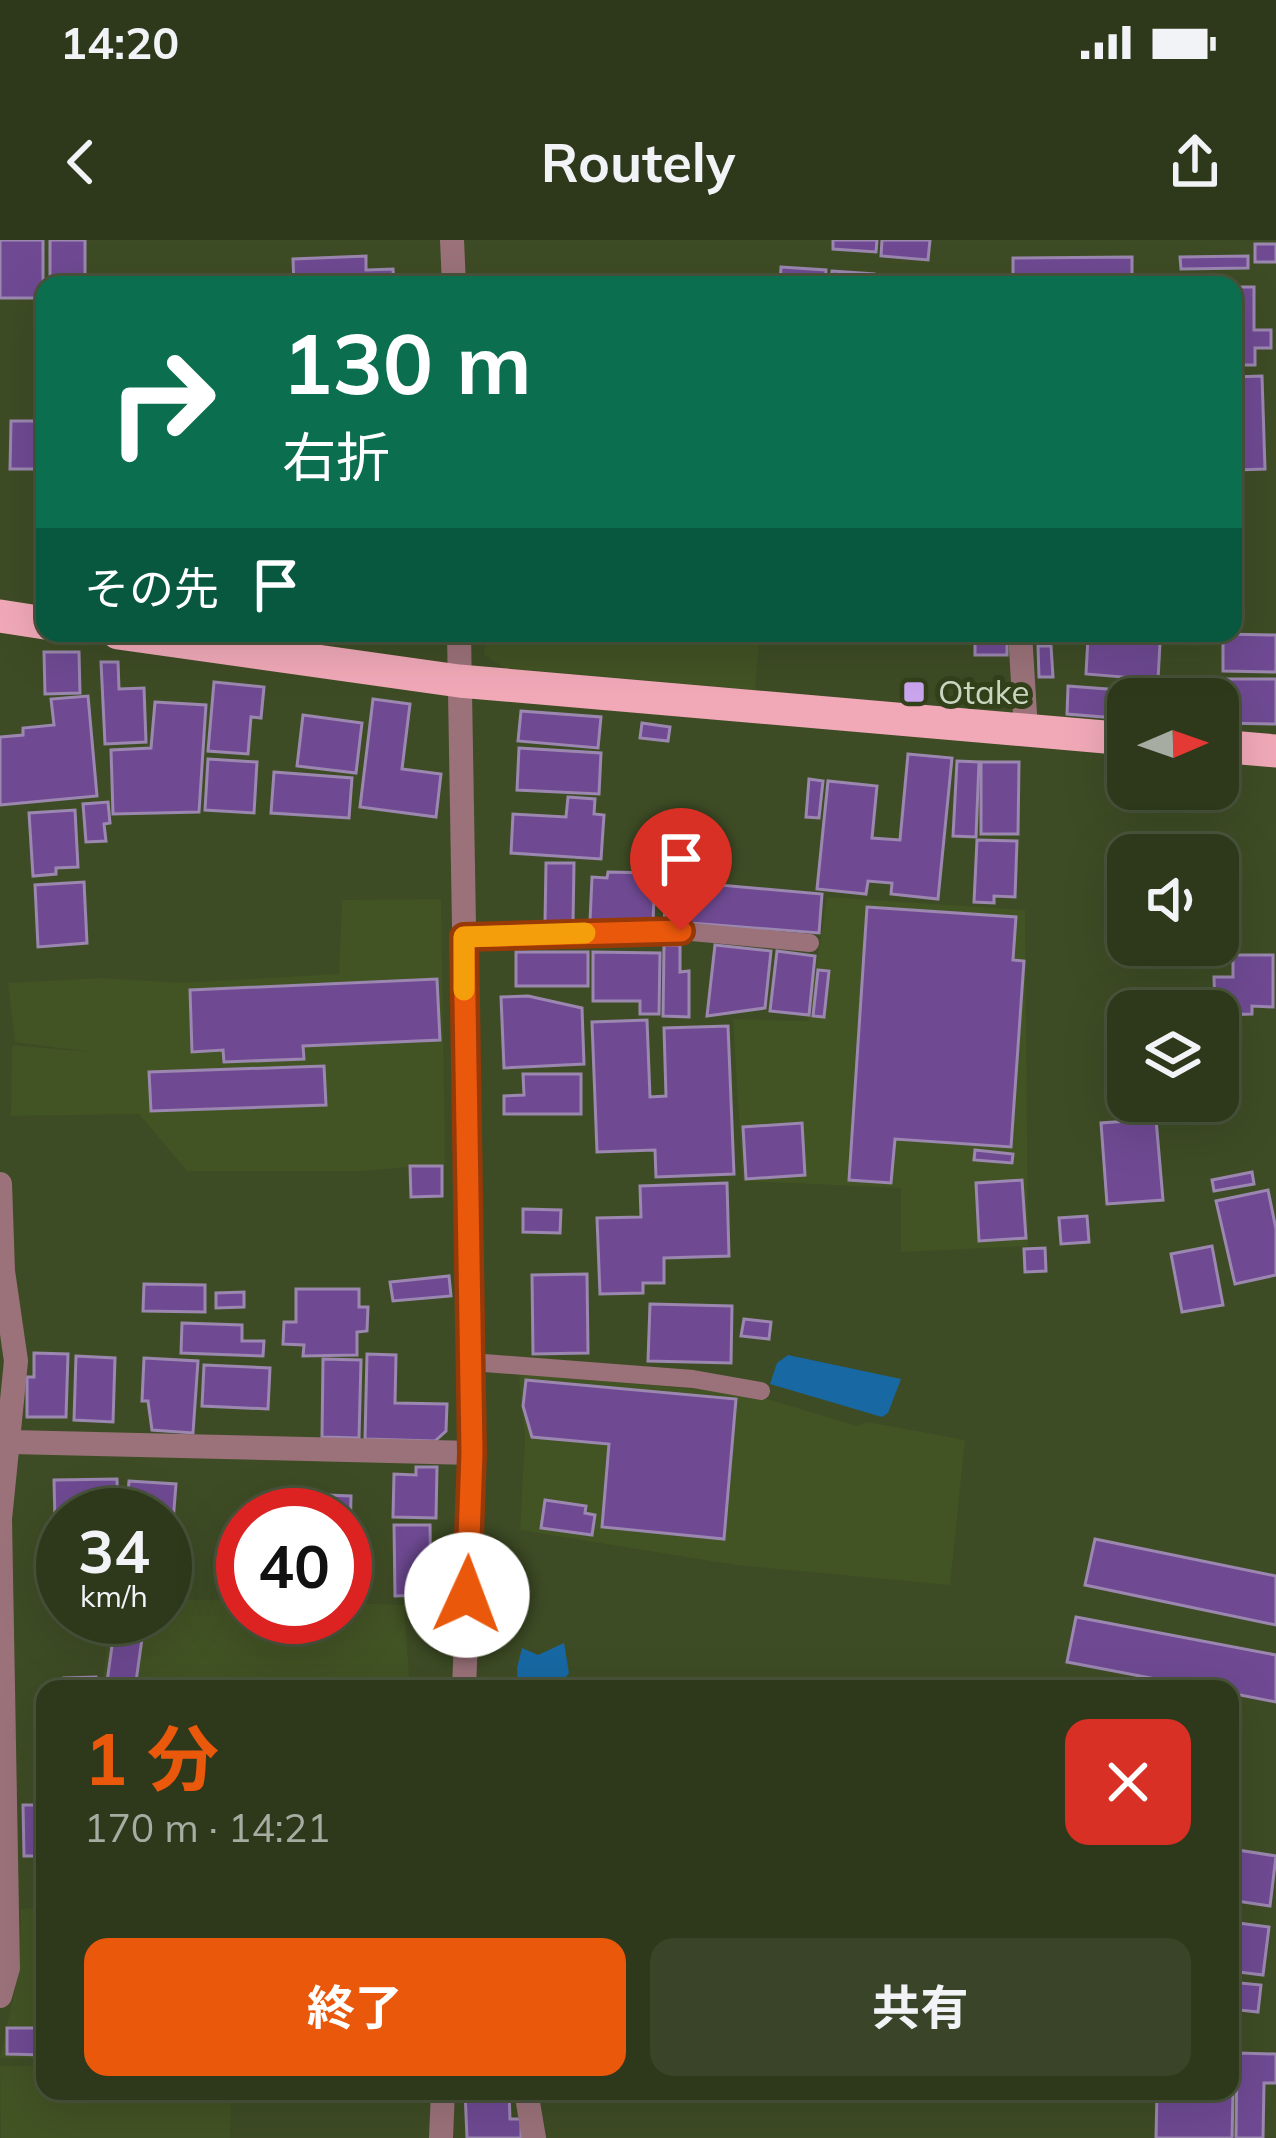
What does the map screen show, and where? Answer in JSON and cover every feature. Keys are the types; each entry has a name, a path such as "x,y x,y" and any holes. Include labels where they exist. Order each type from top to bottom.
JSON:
{"highway":[{"path":"0,616 36,622"},
{"path":"182,642 459,681 1107,737"},
{"path":"1239,748 1276,751"}],"street":[{"path":"452,240 454,276"},
{"path":"459,642 472,1453 464,1680"},
{"path":"1021,642 1026,730"},
{"path":"0,1184 3,1270 16,1361 0,1519 8,1968 0,1996"},
{"path":"11,1442 472,1453"},
{"path":"441,2138 442,2100"},
{"path":"528,2100 534,2138"}],"lane":[{"path":"464,937 681,931 810,943"},
{"path":"471,1362 693,1379 761,1391"}],"shaded area":[{"path":"485,642 759,642 755,690 504,668 484,654"},
{"path":"827,897 1025,910 1028,1246 901,1252 901,1188 743,1181 733,1019 808,1021"},
{"path":"441,899 445,1164 362,1171 187,1171 139,1114 11,1116 12,1045 90,1052 15,1042 8,983 101,978 182,983 339,974 342,900"},
{"path":"519,1374 750,1394 857,1426 868,1422 965,1440 950,1585 736,1565 520,1530 525,1438"},
{"path":"192,1600 216,1600 216,1644 372,1644 372,1604 404,1605 409,1680 103,1680 107,1644 192,1644"},
{"path":"36,1908 36,2058 0,2058 20,1967 21,1909"},
{"path":"0,2066 36,2066 36,2100 231,2100 230,2138 1,2138"}],"water":[{"path":"788,1355 901,1379 888,1413 882,1417 770,1384 777,1363"},
{"path":"564,1643 569,1673 562,1680 518,1680 522,1648 538,1655"}],"building":[{"path":"0,240 43,240 43,276 36,276 36,298 0,298"},
{"path":"50,240 85,240 85,276 50,276"},
{"path":"833,240 877,240 876,252 833,249"},
{"path":"882,240 930,240 928,260 881,256"},
{"path":"1255,244 1276,244 1276,262 1255,262"},
{"path":"366,256 366,270 393,269 393,276 294,276 293,259"},
{"path":"1248,256 1248,268 1181,269 1180,257"},
{"path":"1132,257 1132,276 1013,276 1013,258"},
{"path":"781,267 826,270 826,276 780,276"},
{"path":"832,271 874,274 874,276 832,276"},
{"path":"1242,287 1254,287 1254,330 1271,330 1271,348 1255,348 1255,365 1242,365"},
{"path":"1262,376 1265,469 1242,470 1242,377"},
{"path":"11,421 36,421 36,469 10,469"},
{"path":"1242,634 1276,635 1276,672 1223,671 1223,642 1242,642"},
{"path":"975,642 1007,642 1007,655 975,655"},
{"path":"1088,642 1160,643 1158,678 1086,674"},
{"path":"1038,646 1051,646 1053,677 1039,677"},
{"path":"44,652 79,652 80,693 45,694"},
{"path":"101,662 118,662 119,689 144,688 146,742 105,744"},
{"path":"1239,679 1276,679 1276,724 1239,723"},
{"path":"214,682 264,687 261,718 251,717 248,754 208,751"},
{"path":"1068,686 1107,689 1107,717 1067,714"},
{"path":"88,696 97,796 0,805 0,737 23,735 23,728 54,725 51,699"},
{"path":"373,699 410,704 402,769 441,774 436,817 360,807"},
{"path":"155,702 206,705 199,812 113,814 111,750 151,748"},
{"path":"521,711 601,717 598,748 518,741"},
{"path":"303,715 362,723 356,773 297,766"},
{"path":"642,723 670,727 668,741 640,738"},
{"path":"519,748 601,753 599,794 517,790"},
{"path":"908,754 952,758 938,899 891,894 892,883 868,881 866,894 817,889 828,781 877,786 872,838 900,840"},
{"path":"208,759 257,762 254,813 205,810"},
{"path":"957,761 979,762 976,837 953,836"},
{"path":"981,762 1019,762 1018,834 981,834"},
{"path":"274,772 352,778 349,818 271,813"},
{"path":"809,779 823,781 819,818 806,817"},
{"path":"568,797 595,799 594,814 604,815 601,859 511,853 513,814 566,817"},
{"path":"108,802 106,841 86,842 83,804"},
{"path":"75,810 78,867 33,876 29,813"},
{"path":"977,840 1017,841 1015,897 974,902"},
{"path":"546,863 574,863 573,923 545,923"},
{"path":"608,872 655,873 653,922 590,921 592,877 607,878"},
{"path":"668,875 719,879 719,885 822,894 819,933 664,921"},
{"path":"84,882 87,943 38,947 35,885"},
{"path":"867,907 1016,917 1013,960 1024,961 1011,1147 895,1139 891,1183 849,1180"},
{"path":"664,945 680,945 680,972 689,971 689,1017 663,1016"},
{"path":"715,945 771,951 765,1008 707,1016"},
{"path":"777,951 815,956 809,1015 770,1011"},
{"path":"516,952 588,952 588,986 516,986"},
{"path":"593,952 660,953 659,1014 640,1014 640,1001 593,1001"},
{"path":"1239,955 1273,955 1273,1007 1252,1006 1252,1014 1239,1014 1239,990 1214,990 1214,977 1233,977"},
{"path":"818,970 829,971 824,1017 813,1016"},
{"path":"437,979 440,1040 303,1046 304,1059 224,1062 223,1050 192,1052 190,990"},
{"path":"528,996 582,1008 584,1064 504,1068 501,997"},
{"path":"647,1020 650,1097 666,1096 664,1028 728,1026 734,1174 656,1177 655,1150 597,1152 592,1022"},
{"path":"324,1066 326,1105 151,1111 149,1072"},
{"path":"523,1074 581,1074 581,1114 504,1114 504,1096 524,1095"},
{"path":"1156,1122 1163,1200 1107,1204 1101,1123"},
{"path":"802,1123 805,1175 746,1179 743,1127"},
{"path":"975,1150 1013,1154 1012,1163 974,1160"},
{"path":"410,1166 442,1166 442,1196 411,1197"},
{"path":"1252,1172 1254,1184 1214,1191 1212,1180"},
{"path":"1022,1180 1026,1238 979,1241 976,1183"},
{"path":"727,1183 729,1256 664,1258 664,1283 643,1283 643,1293 600,1294 597,1218 641,1217 640,1186"},
{"path":"1268,1190 1276,1229 1276,1275 1235,1284 1216,1201"},
{"path":"523,1209 561,1210 560,1233 523,1232"},
{"path":"1087,1216 1089,1242 1061,1244 1059,1218"},
{"path":"1212,1246 1223,1305 1182,1312 1171,1254"},
{"path":"1045,1248 1046,1271 1025,1272 1024,1249"},
{"path":"587,1274 588,1353 533,1354 532,1275"},
{"path":"449,1276 451,1296 393,1301 390,1282"},
{"path":"144,1284 205,1285 205,1312 143,1311"},
{"path":"296,1289 359,1289 359,1307 368,1307 367,1331 357,1332 357,1355 303,1356 304,1345 283,1344 284,1322 296,1322"},
{"path":"244,1292 244,1307 216,1308 216,1293"},
{"path":"650,1304 732,1306 731,1363 648,1361"},
{"path":"744,1319 771,1322 769,1339 741,1336"},
{"path":"182,1323 242,1325 242,1341 264,1341 263,1356 181,1353"},
{"path":"34,1353 68,1354 66,1417 27,1417 27,1377 34,1377"},
{"path":"367,1354 396,1355 395,1403 447,1404 446,1431 435,1441 365,1439"},
{"path":"76,1356 115,1358 113,1422 74,1420"},
{"path":"144,1358 198,1361 193,1433 152,1430 148,1401 142,1401"},
{"path":"323,1359 361,1360 359,1438 322,1437"},
{"path":"204,1365 270,1368 268,1409 202,1406"},
{"path":"526,1380 736,1399 724,1539 602,1527 609,1444 532,1437 523,1406"},
{"path":"416,1467 437,1467 436,1518 393,1517 394,1474 416,1475"},
{"path":"117,1479 117,1488 54,1488 54,1480"},
{"path":"129,1481 176,1484 176,1488 128,1488"},
{"path":"545,1500 586,1506 585,1513 595,1515 592,1535 541,1528"},
{"path":"394,1525 430,1525 431,1595 395,1596"},
{"path":"1095,1539 1276,1576 1276,1625 1085,1585"},
{"path":"1076,1617 1276,1655 1276,1702 1239,1695 1239,1680 1161,1680 1067,1662"},
{"path":"112,1644 141,1644 136,1680 107,1680"},
{"path":"23,1805 36,1805 36,1856 24,1856"},
{"path":"1239,1850 1276,1856 1270,1906 1239,1901"},
{"path":"1239,1923 1269,1927 1263,1975 1239,1972"},
{"path":"1239,1983 1261,1985 1258,2012 1239,2010"},
{"path":"7,2028 36,2028 36,2055 7,2054"},
{"path":"1239,2053 1276,2054 1276,2083 1264,2083 1263,2138 1236,2138"},
{"path":"465,2100 509,2100 510,2119 521,2119 521,2138 467,2138"},
{"path":"1157,2100 1233,2100 1232,2138 1156,2138"}],"slow traffic":[{"path":"464,990 464,937 585,933"}],"place":[{"name":"Otake","path":"914,692"}],"route":[{"path":"467,1595 472,1453 464,937 681,931"}]}
